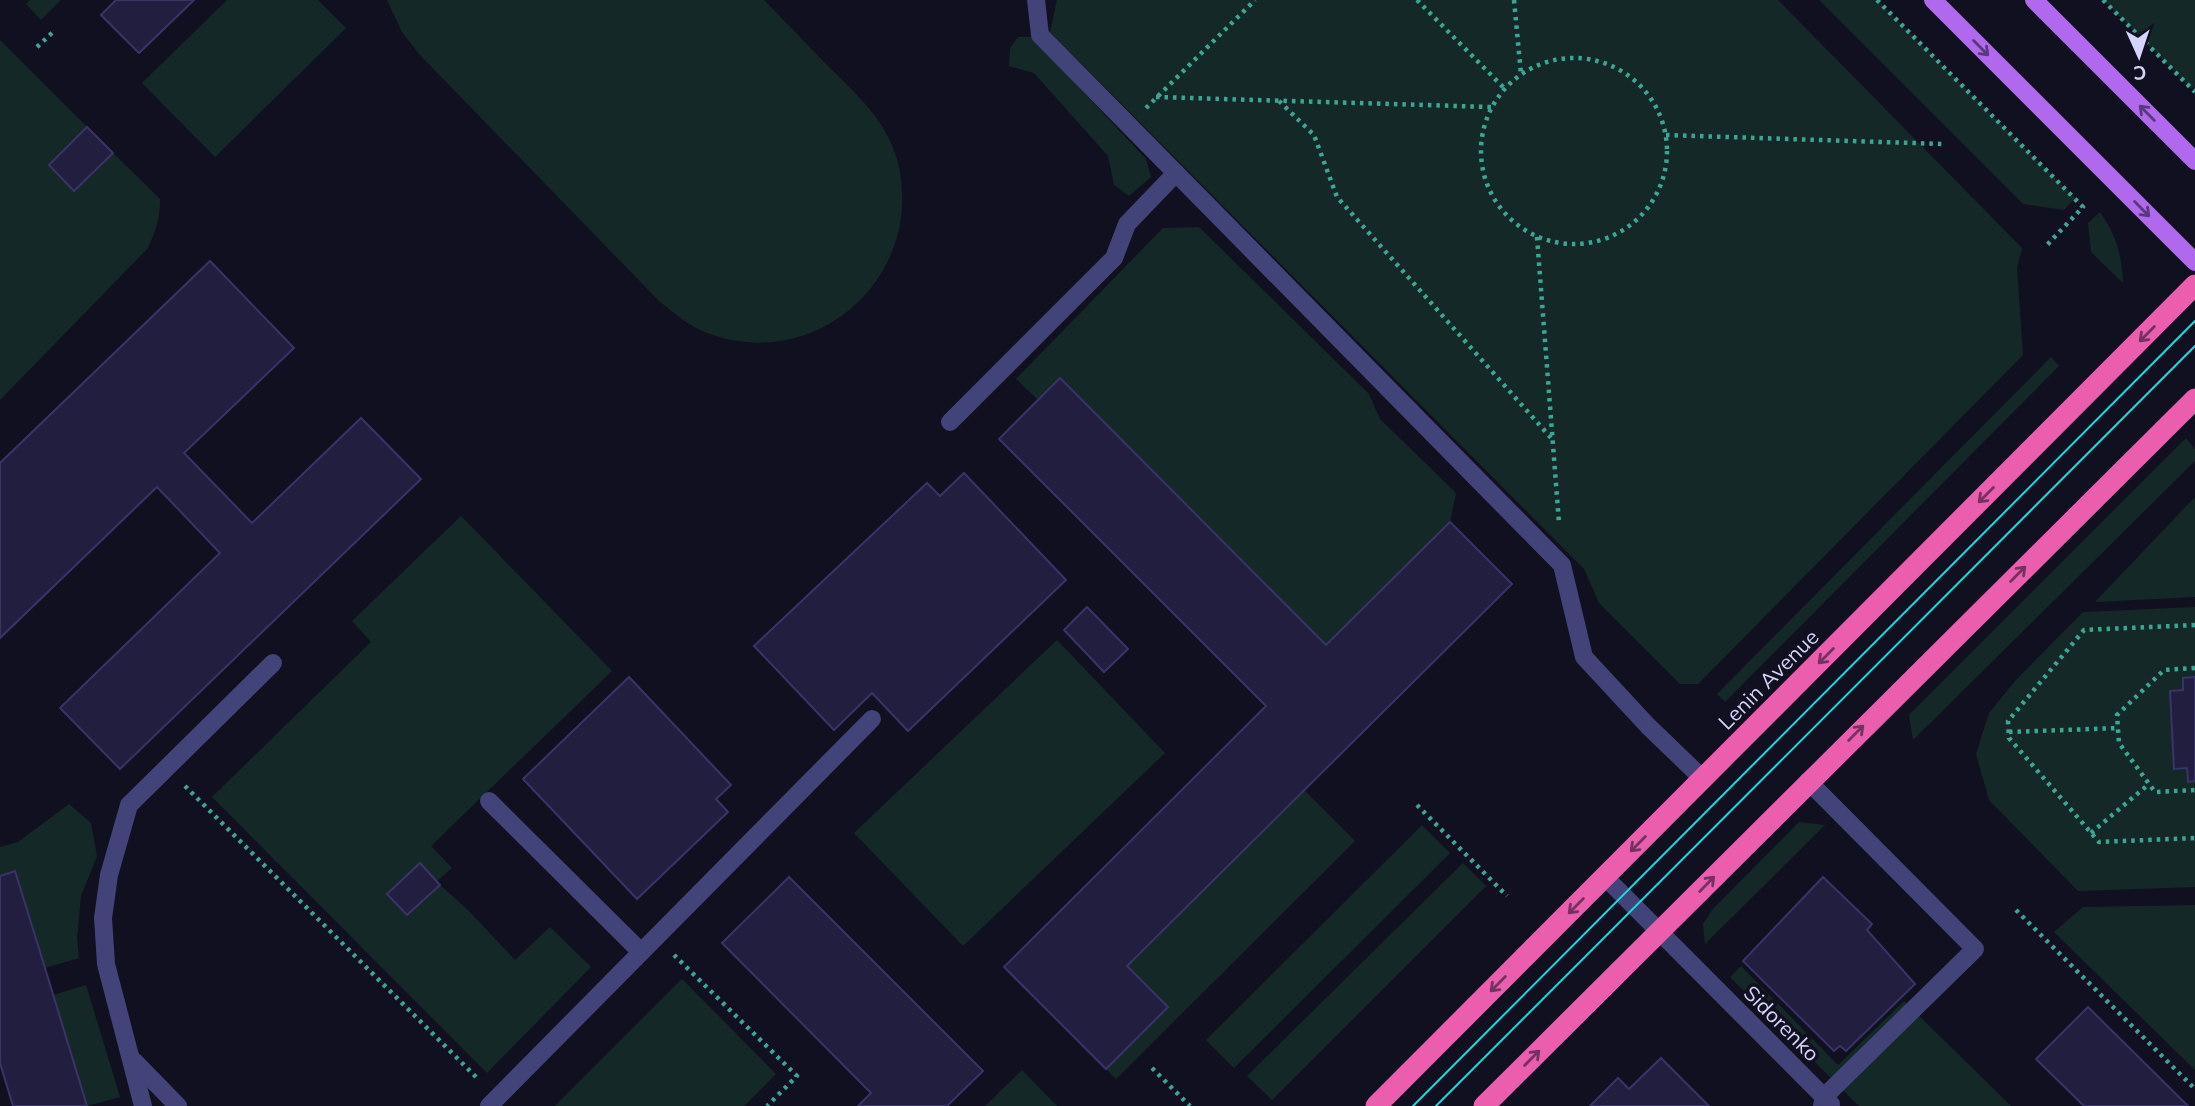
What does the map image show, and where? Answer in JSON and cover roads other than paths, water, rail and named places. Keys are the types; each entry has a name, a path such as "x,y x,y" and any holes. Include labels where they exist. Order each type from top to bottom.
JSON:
{"highway":[{"name":"Lenin Avenue","path":"1376,1106 2195,285"},
{"path":"1484,1106 1808,781 2195,400"}],"main road":[{"path":"1933,0 2195,262"},
{"path":"2034,0 2195,161"}],"street":[{"path":"1036,0 1040,35 1562,565 1584,657 1648,726 1703,779"},
{"path":"950,422 1114,258 1127,224 1176,173"},
{"path":"143,1106 106,964 103,918 110,875 129,804 273,663"},
{"path":"493,1102 872,719"},
{"path":"1808,781 1975,949 1827,1103"},
{"path":"489,801 641,952"},
{"name":"Sidorenko","path":"1605,877 1827,1103"},
{"path":"133,1060 178,1106"}],"tram line":[{"path":"1413,1106 2195,321"},
{"path":"1436,1106 2195,346"}]}
